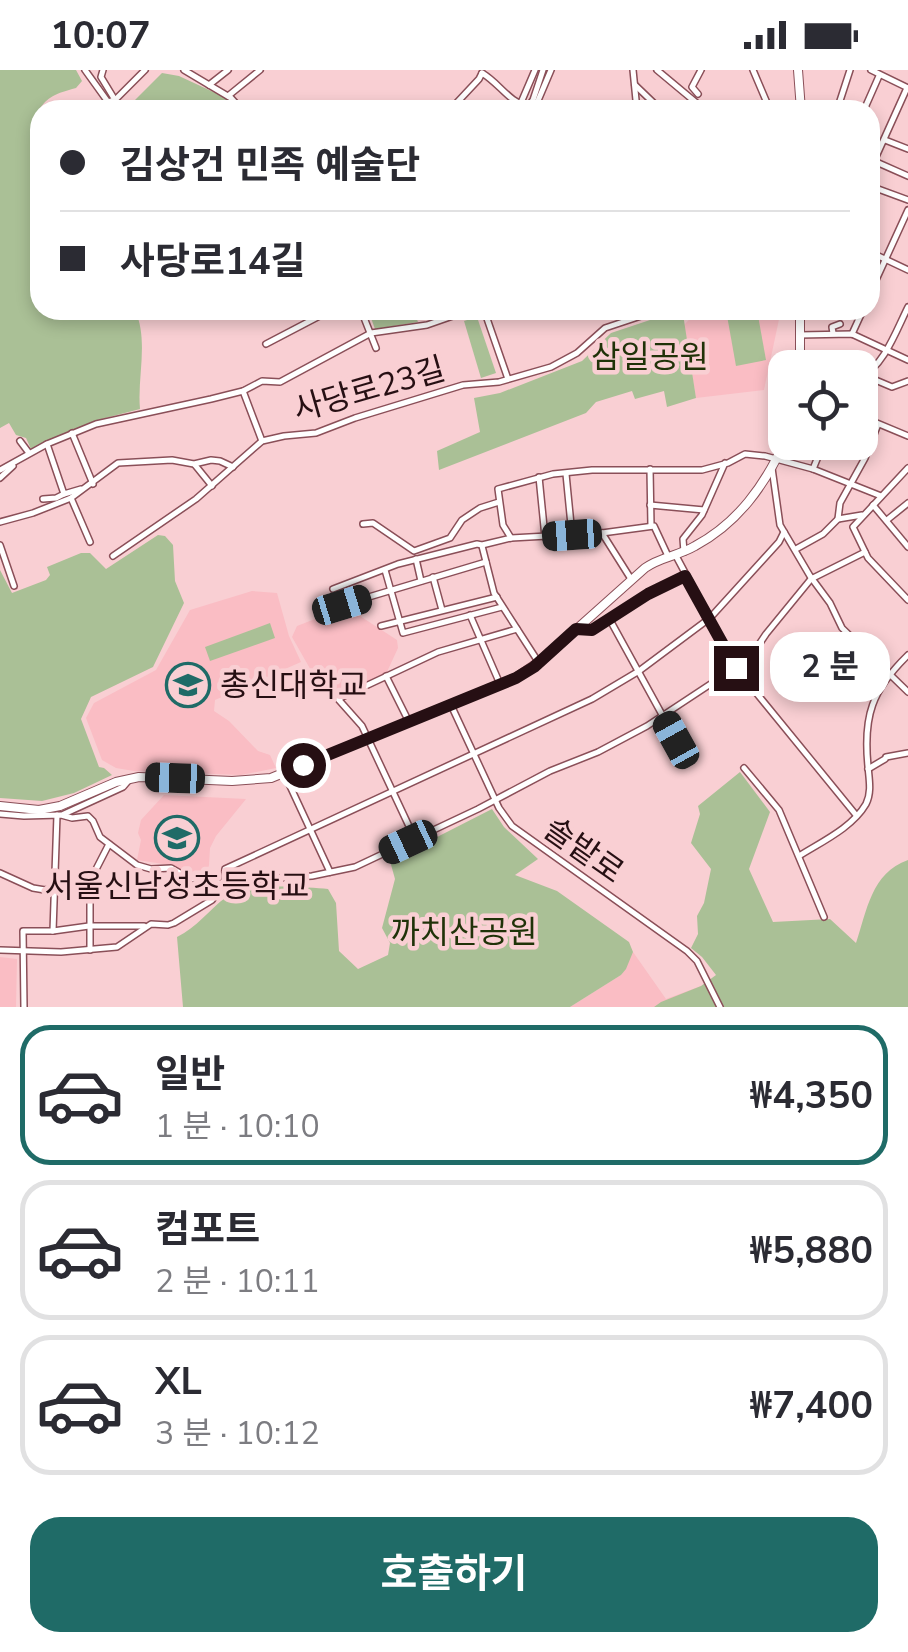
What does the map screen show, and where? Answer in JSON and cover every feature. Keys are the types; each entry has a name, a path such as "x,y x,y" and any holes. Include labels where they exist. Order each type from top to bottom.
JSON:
{"main road":[{"path":"798,70 800,100"},
{"path":"799,350 800,320"},
{"path":"0,806 39,810 60,806 116,782 139,777 244,781 271,778 500,684 538,663 650,564 701,543 736,516 760,489 776,460"}],"street":[{"path":"86,70 107,100"},
{"path":"103,70 101,77 115,100 146,70"},
{"path":"184,70 232,100"},
{"path":"209,86 228,70"},
{"path":"228,96 260,70"},
{"path":"529,100 535,70"},
{"path":"540,90 543,70"},
{"path":"533,100 551,70"},
{"path":"633,70 636,100"},
{"path":"656,70 693,100"},
{"path":"698,94 692,87 700,70"},
{"path":"753,70 766,100"},
{"path":"840,100 850,70"},
{"path":"871,70 907,88 880,148"},
{"path":"459,100 482,72 517,100"},
{"path":"868,100 879,76"},
{"path":"634,84 651,100"},
{"path":"885,140 908,149"},
{"path":"880,164 908,176"},
{"path":"880,190 908,200"},
{"path":"880,271 908,210"},
{"path":"880,256 908,270"},
{"path":"878,360 908,307"},
{"path":"266,344 312,320"},
{"path":"365,320 376,348"},
{"path":"0,470 72,433 116,419 242,391 262,381 280,382 371,333 441,320"},
{"path":"487,320 508,379"},
{"name":"사당로23길","path":"113,556 212,486 262,441 316,433 463,385 508,379 551,367 578,353 605,328 629,320"},
{"path":"852,334 858,320"},
{"path":"833,334 832,327 840,324"},
{"path":"799,335 852,334 908,360"},
{"path":"878,382 892,387 908,381"},
{"path":"242,391 262,441"},
{"path":"878,424 908,436"},
{"path":"72,433 90,485"},
{"path":"20,441 29,452"},
{"path":"47,444 90,542"},
{"path":"510,538 503,525 498,489 566,472 692,471 745,454 774,464 813,468 881,496"},
{"path":"0,478 18,460"},
{"path":"0,522 33,513 90,485 118,463 172,460 194,464 211,460 232,467"},
{"path":"813,468 816,460"},
{"path":"838,519 840,503 862,460"},
{"path":"676,554 704,510 725,463"},
{"path":"194,464 212,486"},
{"path":"774,464 775,501 784,532 842,628 908,692"},
{"path":"908,468 853,527 877,568 908,600"},
{"path":"650,469 651,526"},
{"path":"566,472 572,535"},
{"path":"539,477 546,537"},
{"path":"42,499 68,496"},
{"path":"414,551 450,538 462,520 498,499"},
{"path":"887,520 908,503"},
{"path":"873,504 908,547"},
{"path":"650,506 704,510"},
{"path":"796,549 823,534 838,519 863,515"},
{"path":"363,524 372,523 414,551 421,581"},
{"path":"333,589 477,544 654,526 676,554 736,668 856,815"},
{"path":"24,1007 23,931 168,925 182,919 212,900 224,884 224,869 592,699 639,671 710,618 784,532"},
{"path":"602,533 631,579"},
{"path":"0,545 14,586"},
{"path":"482,545 496,597 538,663"},
{"path":"0,814 88,816 100,837 142,867 171,868 187,877 224,884 312,876 355,867 550,771 598,752 663,716 750,658 812,579 865,552"},
{"path":"342,605 486,562"},
{"path":"385,570 404,634 502,607"},
{"path":"576,629 592,630 648,594 685,576"},
{"path":"433,577 442,610"},
{"path":"381,626 496,597"},
{"path":"470,615 500,684"},
{"path":"610,620 676,740"},
{"path":"415,839 362,726 338,699 438,652 517,630"},
{"path":"798,856 835,834 866,803 870,789 866,722 888,674 908,655"},
{"path":"386,676 409,722"},
{"name":"솔밭로","path":"450,705 506,818 520,833 687,951 697,961 720,1007"},
{"path":"868,769 886,758 908,753"},
{"path":"744,768 779,810 824,917"},
{"path":"284,773 330,872"},
{"path":"59,815 123,786 130,779"},
{"path":"53,931 59,815"},
{"path":"90,950 90,881 109,844"},
{"path":"0,873 45,890 90,881"},
{"path":"0,950 117,947 148,926"}],"shaded area":[{"path":"689,320 779,320 772,350 768,350 764,390 696,398 684,325"},
{"name":"총신대학교","path":"252,591 277,593 301,662 215,700 214,711 258,751 270,755 276,768 241,775 134,771 116,768 102,760 86,718 94,703 156,670 190,610"},
{"path":"346,607 397,640 398,648 386,674 332,697 325,695 292,637 297,626"},
{"name":"서울신남성초등학교","path":"164,795 246,799 216,836 210,848 206,878 170,865 137,860 141,820"},
{"path":"633,952 666,999 701,986 712,1007 570,1007 621,975"},
{"path":"0,957 17,959 16,1007 0,1007"}],"green space":[{"path":"0,70 76,70 82,81 76,88 48,100 30,100 30,320 138,320 142,347 140,409 94,421 31,449 26,438 16,435 9,423 0,428"},
{"path":"162,73 179,76 227,100 135,100"},
{"path":"372,320 418,322 375,329"},
{"path":"478,320 496,373 481,378 464,321"},
{"name":"삼일공원","path":"650,320 684,320 696,398 667,407 664,391 635,399 632,391 596,402 586,413 439,470 437,451 480,432 474,398 500,393 582,361 611,333"},
{"path":"728,320 759,320 766,360 736,366"},
{"path":"158,535 165,536 173,545 175,581 184,603 153,667 91,697 81,719 99,767 112,775 74,793 42,801 0,798 0,570 12,593 46,580 50,575 47,567 81,553 90,553 106,569"},
{"path":"270,623 275,638 210,661 205,647"},
{"path":"740,772 770,812 749,869 773,922 830,919 856,943 878,884 908,860 908,1007 654,1007 716,975 691,948 698,934 697,916 711,869 691,843 700,814 698,806"},
{"name":"까치산공원","path":"492,809 504,827 538,859 515,875 557,891 629,942 633,952 621,975 570,1007 183,1007 177,937 226,897 260,887 328,889 336,903 339,951 358,969 388,955 390,943 382,928 395,879 390,861"}],"place":[{"name":"총신대학교","path":"188,685"},
{"name":"서울신남성초등학교","path":"177,838"}],"route":[{"path":"303,765 516,678 576,629 592,630 648,594 685,576 736,668"}]}
